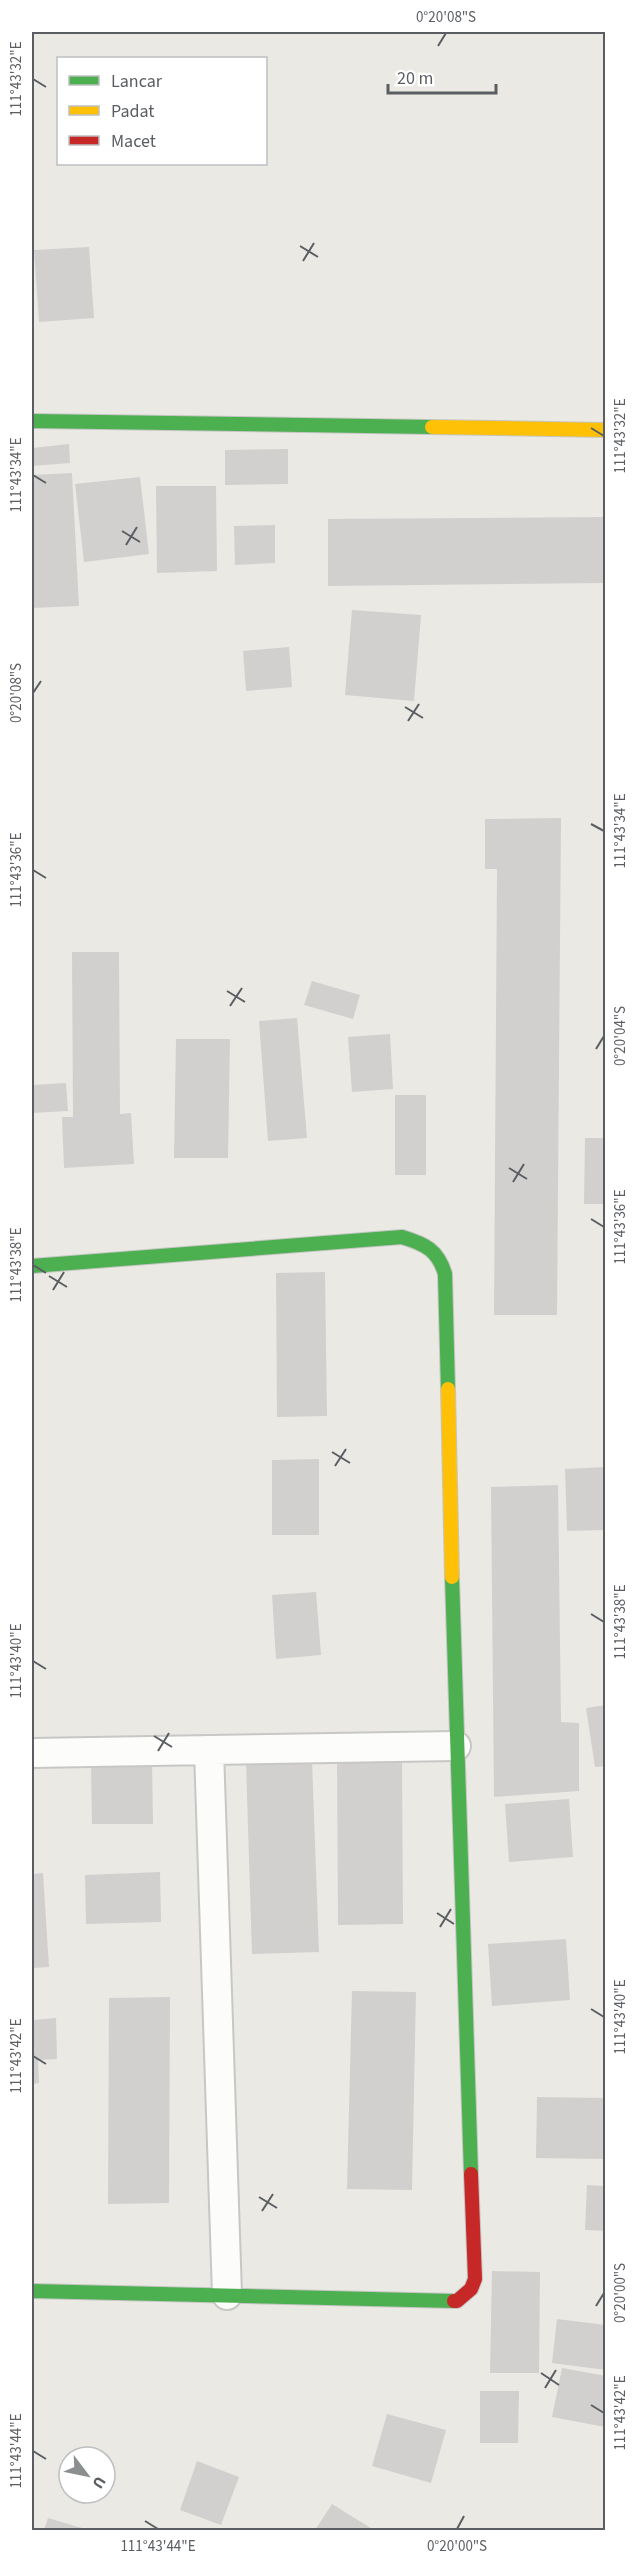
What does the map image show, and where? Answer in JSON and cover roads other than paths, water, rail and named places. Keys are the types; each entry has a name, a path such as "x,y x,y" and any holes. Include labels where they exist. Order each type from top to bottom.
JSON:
{"street":[{"path":"32,421 606,430"},
{"path":"32,1266 402,1237 434,1248 441,1257 444,1274 456,1746 475,2279 471,2289 457,2301 32,2290"},
{"path":"32,1754 456,1746"},
{"path":"209,1750 227,2295"}]}
